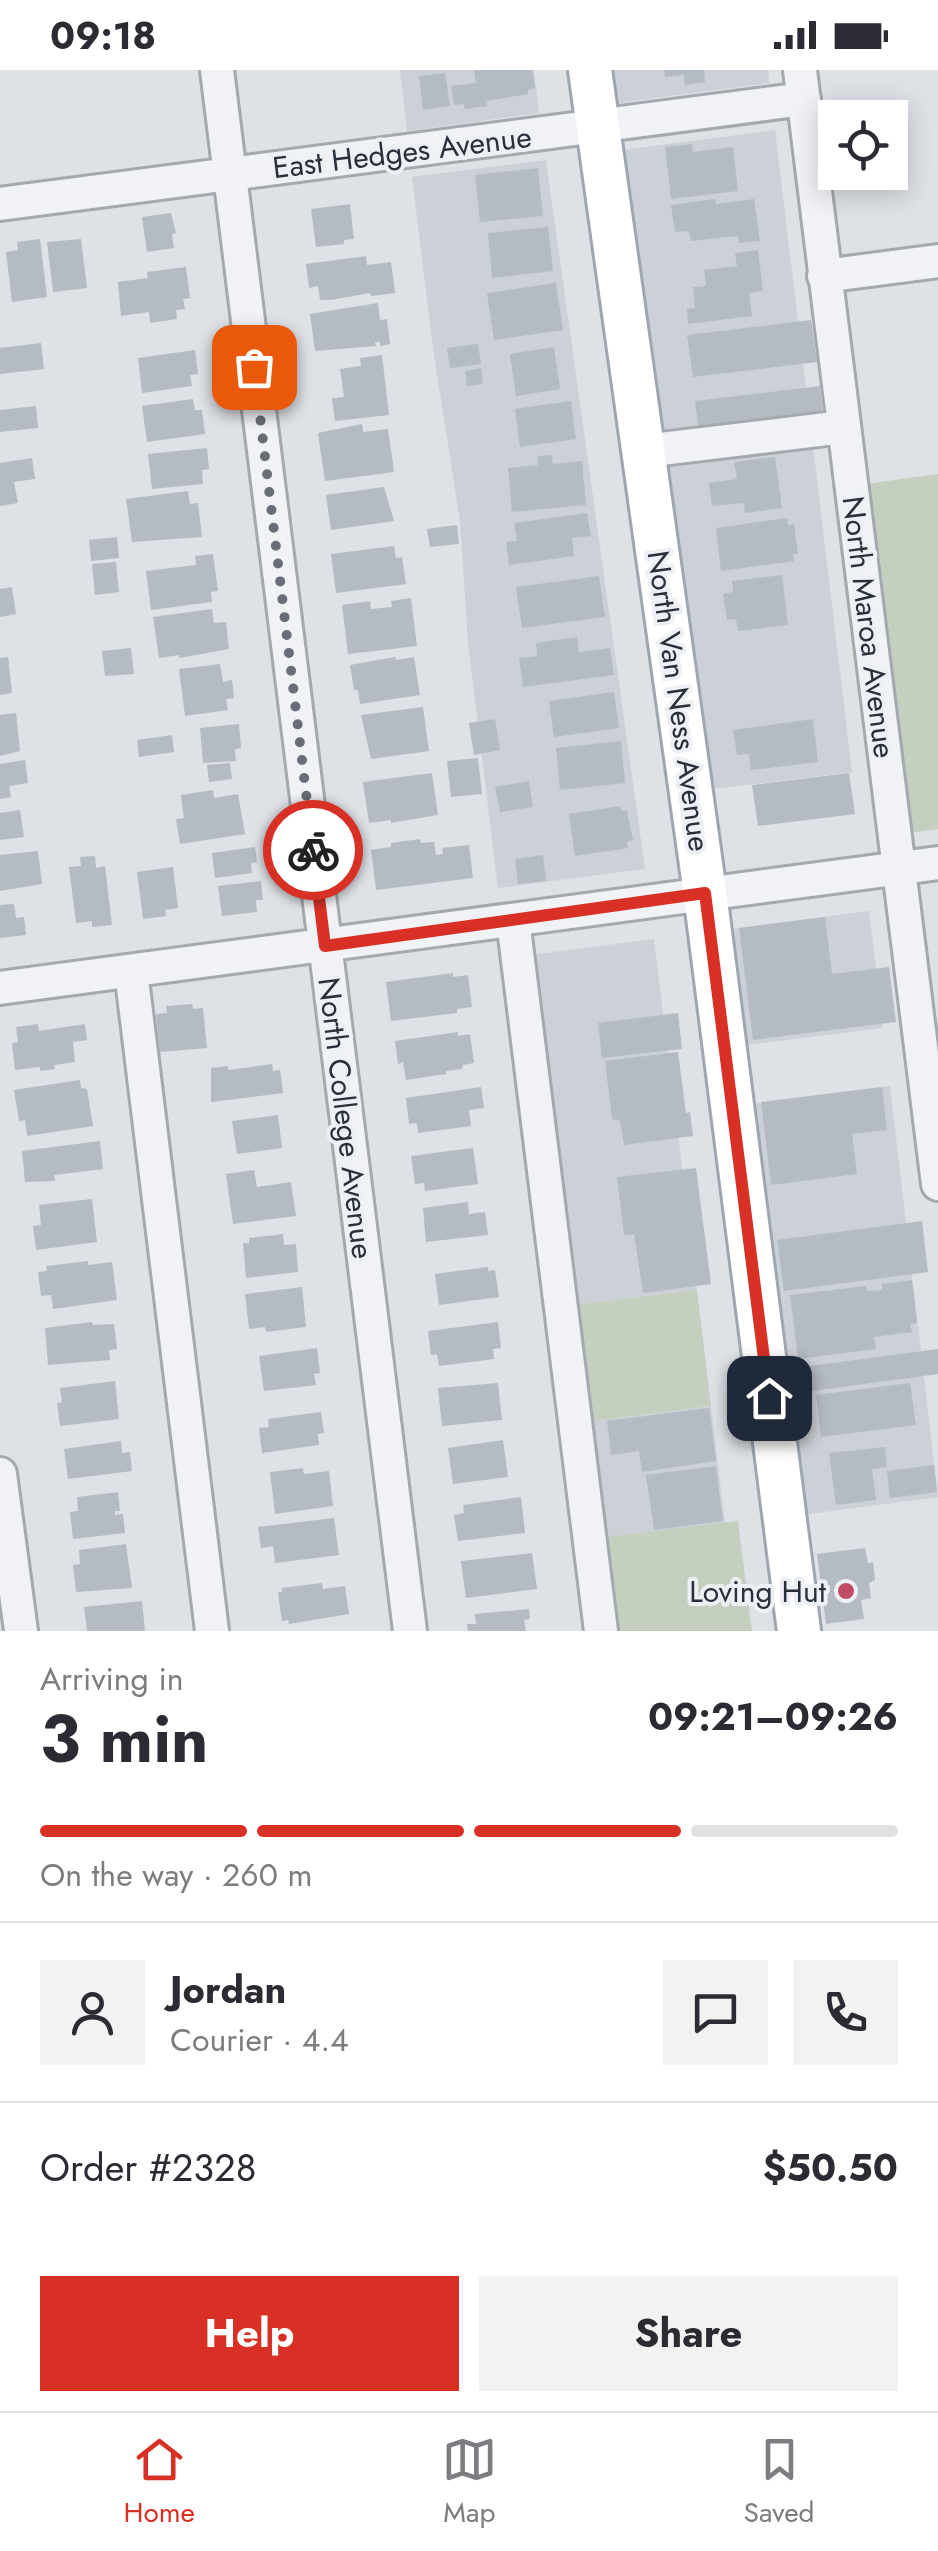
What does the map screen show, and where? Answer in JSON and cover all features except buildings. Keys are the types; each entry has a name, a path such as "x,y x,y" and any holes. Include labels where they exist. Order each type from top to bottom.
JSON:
{"main road":[{"name":"North Van Ness Avenue","path":"590,70 705,893 798,1631"}],"street":[{"name":"North College Avenue","path":"217,70 410,1631"},
{"name":"East Hedges Avenue","path":"0,204 598,127 802,84"},
{"name":"North Maroa Avenue","path":"802,84 938,1184"},
{"path":"824,276 938,261"},
{"path":"644,451 843,427"},
{"path":"0,988 938,863"},
{"path":"513,920 600,1631"},
{"path":"131,971 212,1631"},
{"path":"0,1474 20,1631"}],"shaded area":[{"path":"400,70 534,70 539,113 407,131"},
{"path":"604,70 768,70 769,83 609,104"},
{"path":"775,130 852,772 705,790 616,151"},
{"path":"546,160 645,869 498,888 468,643 460,521 412,177"},
{"path":"869,911 883,1028 738,1046 724,930"},
{"path":"654,939 697,1290 556,1307 514,957"},
{"path":"890,1086 938,1497 795,1516 745,1105"},
{"path":"711,1406 725,1523 585,1540 570,1424"}],"green space":[{"path":"938,474 938,829 907,833 865,484"},
{"path":"697,1290 711,1406 570,1424 556,1307"},
{"path":"738,1521 752,1631 611,1631 599,1538"}],"way so far":[{"path":"254,367 313,850"}],"place":[{"name":"Loving Hut","path":"846,1591"}],"route":[{"path":"313,850 325,946 705,893 769,1398"}]}
